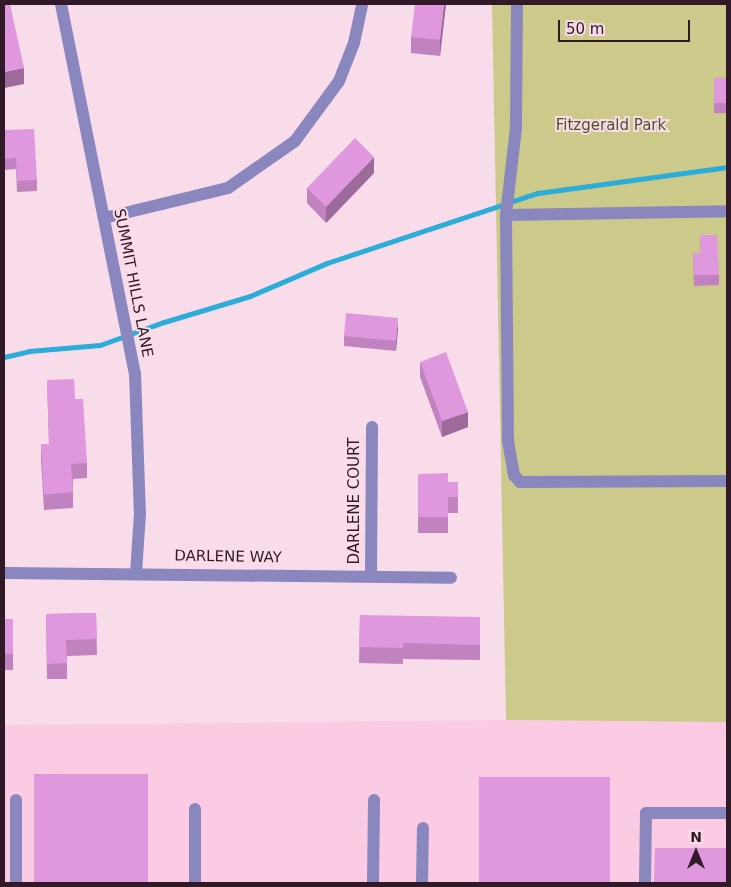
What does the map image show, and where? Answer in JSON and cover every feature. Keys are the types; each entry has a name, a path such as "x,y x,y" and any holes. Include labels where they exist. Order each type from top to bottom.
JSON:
{"street":[{"name":"SUMMIT HILLS LANE","path":"60,4 135,373 140,514 136,572"},
{"path":"104,218 228,188 295,141 339,81 354,43 362,4"},
{"path":"517,4 516,128 506,215 508,441 514,475 520,482 727,481"},
{"path":"506,215 727,211"},
{"name":"DARLENE COURT","path":"371,575 372,427"},
{"name":"DARLENE WAY","path":"4,573 136,572 451,578"},
{"path":"16,800 16,883"},
{"path":"373,883 374,800"},
{"path":"194,809 195,883"},
{"path":"645,883 646,813 727,813"},
{"path":"422,883 423,828"}],"shaded area":[{"path":"506,720 727,722 727,883 4,883 4,725"}],"green space":[{"name":"Fitzgerald Park","path":"492,4 727,4 727,722 506,720"}],"building":[{"path":"10,4 24,68 4,72 4,5"},
{"path":"415,4 444,4 440,40 411,37"},
{"path":"714,78 727,78 727,103 714,103"},
{"path":"34,129 37,180 17,181 16,158 4,159 4,130"},
{"path":"355,138 374,157 326,207 307,188"},
{"path":"700,235 717,235 719,275 694,275 693,253 701,253"},
{"path":"346,313 398,318 396,341 344,336"},
{"path":"446,352 468,412 442,421 420,362"},
{"path":"74,379 75,399 83,399 87,463 71,464 73,492 44,495 41,444 49,444 47,380"},
{"path":"448,473 448,482 458,482 458,497 448,497 448,517 418,517 418,474"},
{"path":"96,613 97,639 66,640 67,663 47,664 46,614"},
{"path":"360,615 480,617 480,645 403,643 403,648 359,647"},
{"path":"4,619 13,619 13,654 4,654"},
{"path":"34,774 148,774 148,883 34,883"},
{"path":"479,777 610,777 610,883 479,883"},
{"path":"655,848 727,848 727,883 654,883"}],"waterway":[{"path":"4,357 29,351 100,345 164,322 250,296 327,263 538,193 727,167"}]}
